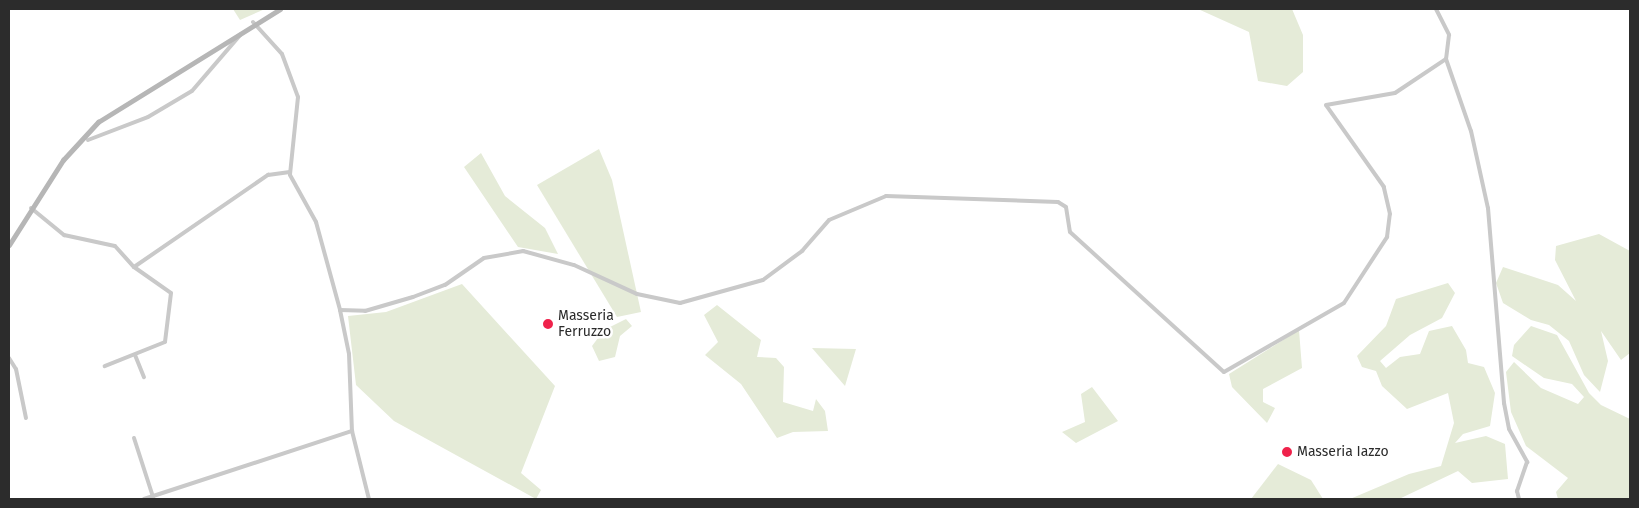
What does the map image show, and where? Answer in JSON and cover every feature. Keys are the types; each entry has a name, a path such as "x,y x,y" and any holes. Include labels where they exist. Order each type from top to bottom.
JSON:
{"main road":[{"path":"9,245 32,208 87,132 251,23 280,9"}],"street":[{"path":"1436,9 1448,35 1446,60 1471,131 1488,208 1504,402 1509,429 1527,462 1516,491 1519,499"},
{"path":"88,140 148,116 192,91 251,23 282,54 298,97 290,172 316,222 340,310 349,354 352,431 369,499"},
{"path":"340,310 365,312 413,297 445,285 484,258 523,251 581,268 637,294 680,303 763,280 802,251 829,220 886,196 1058,202 1066,207 1070,232 1224,372 1344,302 1387,237 1390,214 1384,187 1326,105 1395,94 1446,60"},
{"path":"87,132 93,137"},
{"path":"134,267 268,175 290,172"},
{"path":"32,208 64,235 115,246 134,267 163,286 173,304 165,342 105,366"},
{"path":"135,355 144,377"},
{"path":"9,358 16,369 26,418"},
{"path":"144,499 352,431"},
{"path":"134,438 153,497"}],"green space":[{"path":"233,9 265,9 240,20"},
{"path":"1198,9 1292,9 1303,35 1303,72 1287,86 1258,81 1249,32"},
{"path":"599,149 612,180 641,312 617,317 537,185"},
{"path":"481,153 505,196 545,228 558,254 518,247 464,167"},
{"path":"1599,234 1630,251 1630,353 1621,360 1601,331 1608,361 1600,392 1584,375 1569,341 1549,325 1531,320 1503,303 1496,283 1503,267 1558,285 1576,301 1555,260 1556,246"},
{"path":"1448,283 1455,293 1442,318 1410,335 1380,361 1386,368 1400,357 1420,354 1429,331 1452,326 1466,350 1468,363 1484,367 1495,393 1490,426 1463,434 1455,443 1486,436 1505,444 1508,479 1472,483 1458,471 1399,499 1350,499 1409,474 1441,466 1454,423 1448,393 1407,409 1382,386 1376,371 1362,367 1357,356 1386,326 1396,299"},
{"path":"462,284 555,386 521,473 541,490 536,499 394,421 356,385 348,316 386,312"},
{"path":"717,305 761,340 757,357 776,358 784,367 783,402 813,411 816,399 825,411 828,431 793,432 777,438 741,384 705,355 718,342 704,315"},
{"path":"626,319 632,326 620,336 615,357 599,361 592,346 604,330"},
{"path":"1531,326 1557,335 1589,393 1601,405 1630,419 1629,499 1558,499 1556,492 1568,478 1526,446 1511,412 1506,372 1514,362 1541,388 1578,404 1584,397 1572,384 1544,378 1512,356 1514,345"},
{"path":"1299,330 1302,368 1263,389 1263,402 1275,408 1267,423 1232,387 1229,374"},
{"path":"812,348 856,349 845,386"},
{"path":"1092,387 1118,421 1076,443 1062,432 1085,422 1081,394"},
{"path":"1278,464 1311,480 1323,499 1251,499"}],"place":[{"name":"Masseria Ferruzzo","path":"548,324"},
{"name":"Masseria Iazzo","path":"1287,452"}]}
